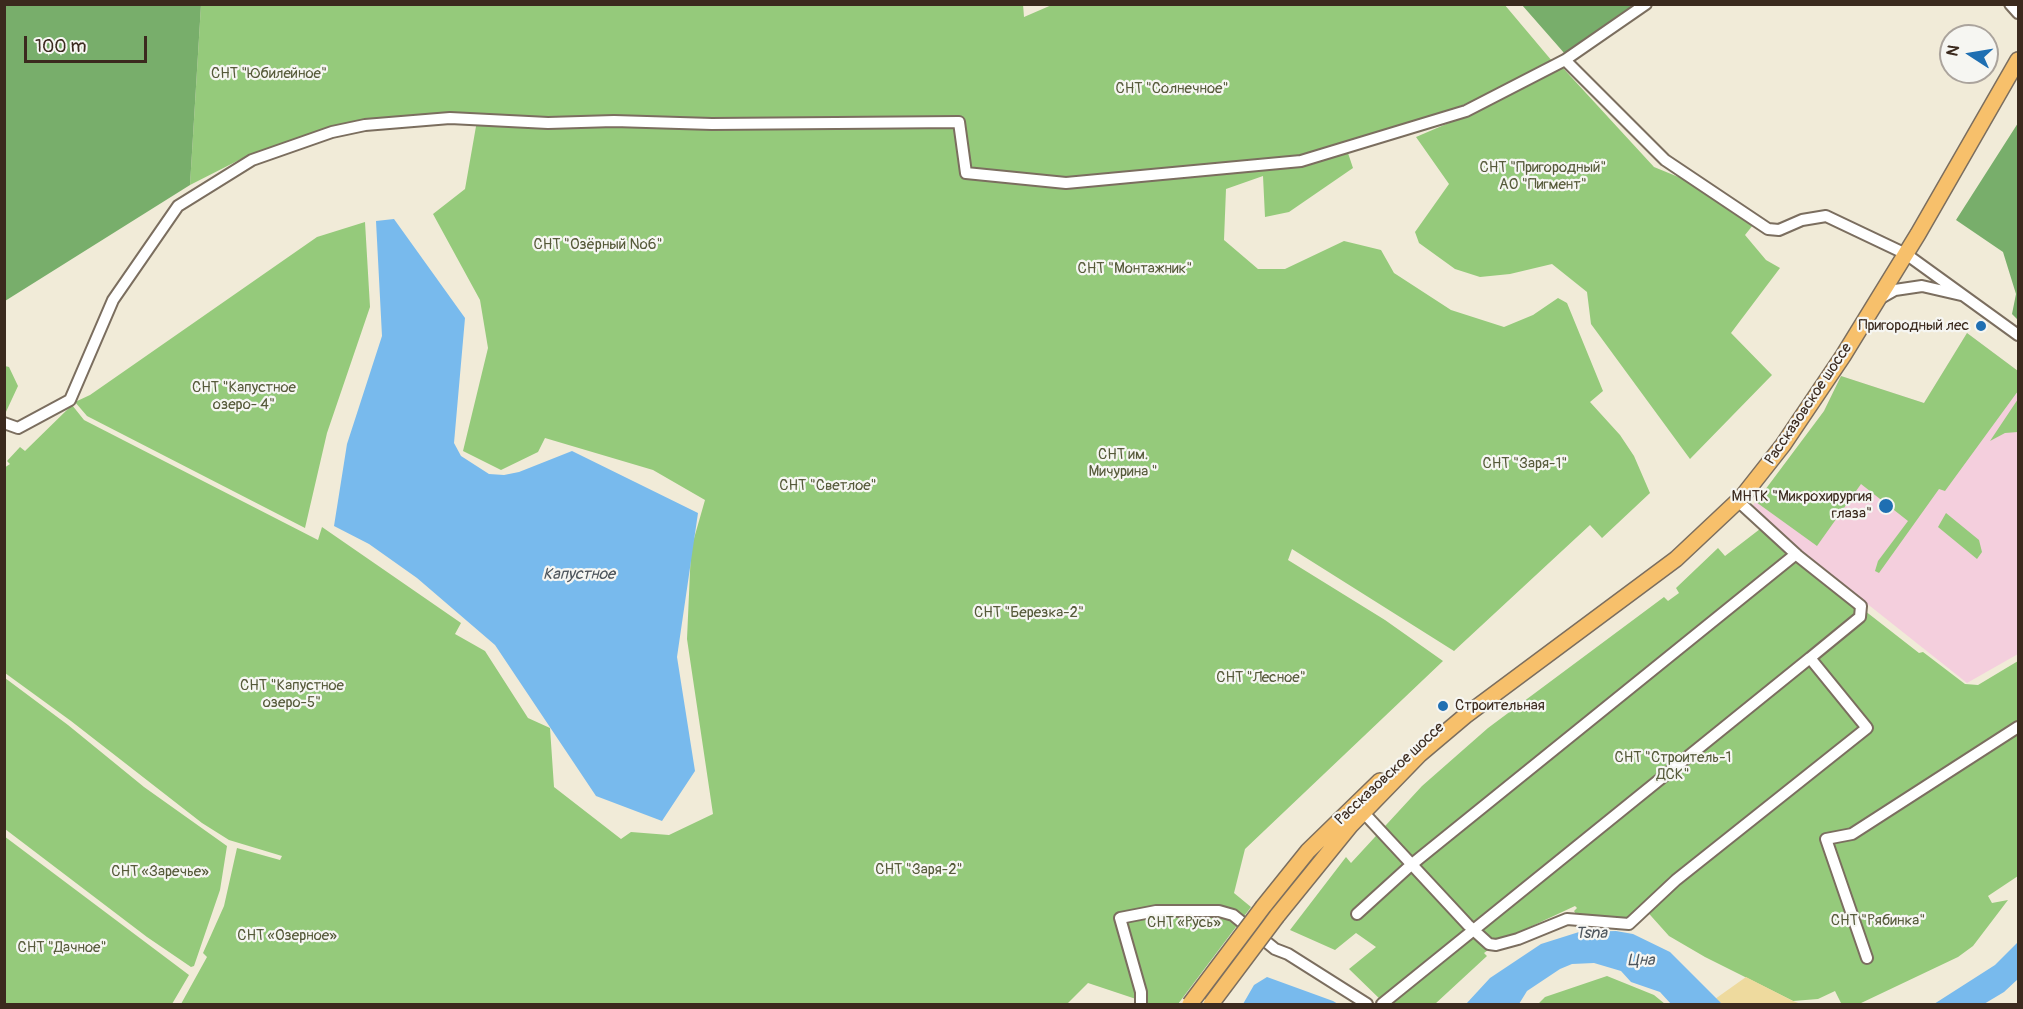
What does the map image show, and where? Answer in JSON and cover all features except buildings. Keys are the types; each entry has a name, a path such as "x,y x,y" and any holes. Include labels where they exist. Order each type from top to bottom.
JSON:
{"main road":[{"name":"Рассказовское шоссе","path":"1211,1005 1277,915 1363,812 1420,754 1465,716 1676,559 1738,501 1803,417 1906,254 2019,60"},
{"name":"Рассказовское шоссе","path":"1190,1005 1308,851 1339,820 1457,712 1543,650 1635,591"}],"street":[{"path":"4,423 18,428 70,400 113,300 178,206 252,160 332,132 365,125 450,118 548,123 614,121 712,124 959,122 966,173 1066,183 1301,160 1466,111 1565,60 1646,4"},
{"path":"2010,4 2019,13"},
{"path":"1565,60 1665,160 1768,229 1779,230 1802,220 1826,216 1906,254 2019,335"},
{"path":"1878,299 1895,290 1922,286 1967,297"},
{"path":"1382,1005 1857,619 1862,611 1859,603 1796,554 1738,501"},
{"path":"1357,914 1411,866 1796,554"},
{"path":"1363,812 1411,866 1486,942 1496,945 1566,919 1624,925 1632,922 1676,880 1867,728 1810,658"},
{"path":"1867,958 1826,839 1852,834 2019,727"},
{"path":"1141,1005 1141,992 1120,918 1156,910 1219,911 1233,915 1275,949 1288,954 1367,1005"}],"shaded area":[{"name":"МНТК \"Микрохирургия глаза\"","path":"1967,333 2018,371 2018,654 1967,683 1749,510 1801,445 1824,411 1841,376 1924,403"}],"green space":[{"path":"5,4 201,5 190,185 5,301"},
{"path":"1023,4 1024,17 1054,4 1504,4 1552,61 1485,96 1408,127 1345,144 1353,168 1289,212 1265,217 1263,176 1226,189 1224,240 1258,269 1285,269 1344,241 1381,250 1394,273 1451,310 1504,327 1533,315 1558,298 1567,303 1603,391 1590,402 1620,435 1634,456 1650,493 1602,538 1590,525 1454,651 1292,549 1288,560 1385,620 1443,661 1245,849 1234,893 1251,907 1178,1004 1151,1004 1088,983 1067,1004 181,1004 207,957 203,953 224,906 237,848 280,860 282,856 229,840 202,823 5,673 4,468 10,464 7,461 20,447 25,451 72,405 84,420 318,540 322,527 461,623 455,634 485,651 528,718 550,728 554,787 621,839 631,832 669,835 713,814 687,639 691,549 705,500 653,470 545,438 538,452 501,470 463,451 488,348 480,300 433,214 465,189 478,115 353,124 247,156 190,185 201,5"},
{"path":"1522,5 1638,5 1565,54"},
{"name":"СНТ \"Пригородный\" АО \"Пигмент\"","path":"1562,67 1654,167 1698,185 1753,225 1745,235 1766,260 1780,268 1731,333 1772,375 1690,459 1591,324 1587,292 1552,264 1510,274 1480,277 1455,269 1419,243 1415,232 1449,184 1416,137 1493,104"},
{"path":"2018,123 2018,320 2012,314 2016,294 2003,252 1956,220"},
{"name":"СНТ \"Капустное озеро- 4\"","path":"365,222 370,307 327,433 305,528 87,416 75,402 90,395 317,237"},
{"path":"1967,333 2018,371 2018,391 1945,491 1939,489 1879,573 1875,571 1878,561 1908,521 1861,484 1817,546 1756,502 1824,411 1841,376 1924,403"},
{"path":"5,366 9,367 18,386 5,414"},
{"path":"2018,399 2018,432 2005,433 1990,441"},
{"path":"1946,513 1979,540 1982,552 1977,559 1938,527"},
{"name":"СНТ \"Строитель-1 ДСК\"","path":"1760,529 1919,653 1923,652 1965,684 1978,685 2018,661 2018,876 1988,896 1992,903 2008,900 1973,946 1958,957 1859,1004 1841,1003 1835,991 1818,999 1793,1001 1705,957 1669,936 1643,907 1626,921 1578,917 1574,911 1577,908 1575,906 1502,940 1484,953 1487,956 1435,1004 1385,1004 1349,969 1376,947 1356,933 1335,950 1290,930 1346,857 1351,863 1422,786 1488,728 1664,597 1668,601 1679,593 1676,588 1718,548 1725,556"},
{"name":"СНТ «Заречье»","path":"5,678 68,725 144,787 227,846 220,890 194,966 191,967 147,937 5,829"},
{"name":"СНТ \"Дачное\"","path":"4,836 189,975 172,1004 5,1004"},
{"path":"1607,976 1654,995 1665,1004 1538,1004 1545,997"}],"sand":[{"path":"1746,977 1801,1004 1722,1004 1715,999"}],"water":[{"name":"Капустное","path":"394,219 465,318 454,443 461,456 489,474 504,475 519,472 572,451 698,513 677,657 695,771 662,821 596,796 495,645 417,578 369,544 334,526 347,444 382,336 376,221"},
{"name":"Цна","path":"1616,931 1633,934 1670,952 1722,1004 1671,1004 1660,992 1631,982 1621,971 1594,963 1572,964 1560,969 1527,991 1519,1004 1466,1004 1490,978 1541,944 1579,932"},
{"path":"2018,942 2018,979 2004,992 1984,1004 1934,1004 1995,965"},
{"path":"1267,977 1338,1004 1243,1004 1254,985"}],"place":[{"name":"Пригородный лес","path":"1981,326"},
{"name":"МНТК \"Микрохирургия глаза\"","path":"1886,506"},
{"name":"Строительная","path":"1443,706"}],"park label":[{"name":"СНТ \"Юбилейное\"","path":"269,74"},
{"name":"СНТ \"Солнечное\"","path":"1172,89"},
{"name":"СНТ \"Озёрный №6\"","path":"598,245"},
{"name":"СНТ \"Монтажник\"","path":"1135,269"},
{"name":"СНТ им. Мичурина \"","path":"1123,464"},
{"name":"СНТ \"Заря-1\"","path":"1525,464"},
{"name":"СНТ \"Светлое\"","path":"828,486"},
{"name":"СНТ \"Березка-2\"","path":"1029,613"},
{"name":"СНТ \"Лесное\"","path":"1261,678"},
{"name":"СНТ \"Капустное озеро-5\"","path":"292,694"},
{"name":"СНТ \"Заря-2\"","path":"919,870"},
{"name":"СНТ \"Рябинка\"","path":"1878,921"},
{"name":"СНТ «Русь»","path":"1184,923"},
{"name":"СНТ «Озерное»","path":"287,936"}],"water label":[{"name":"Tsna","path":"1591,934"}]}
